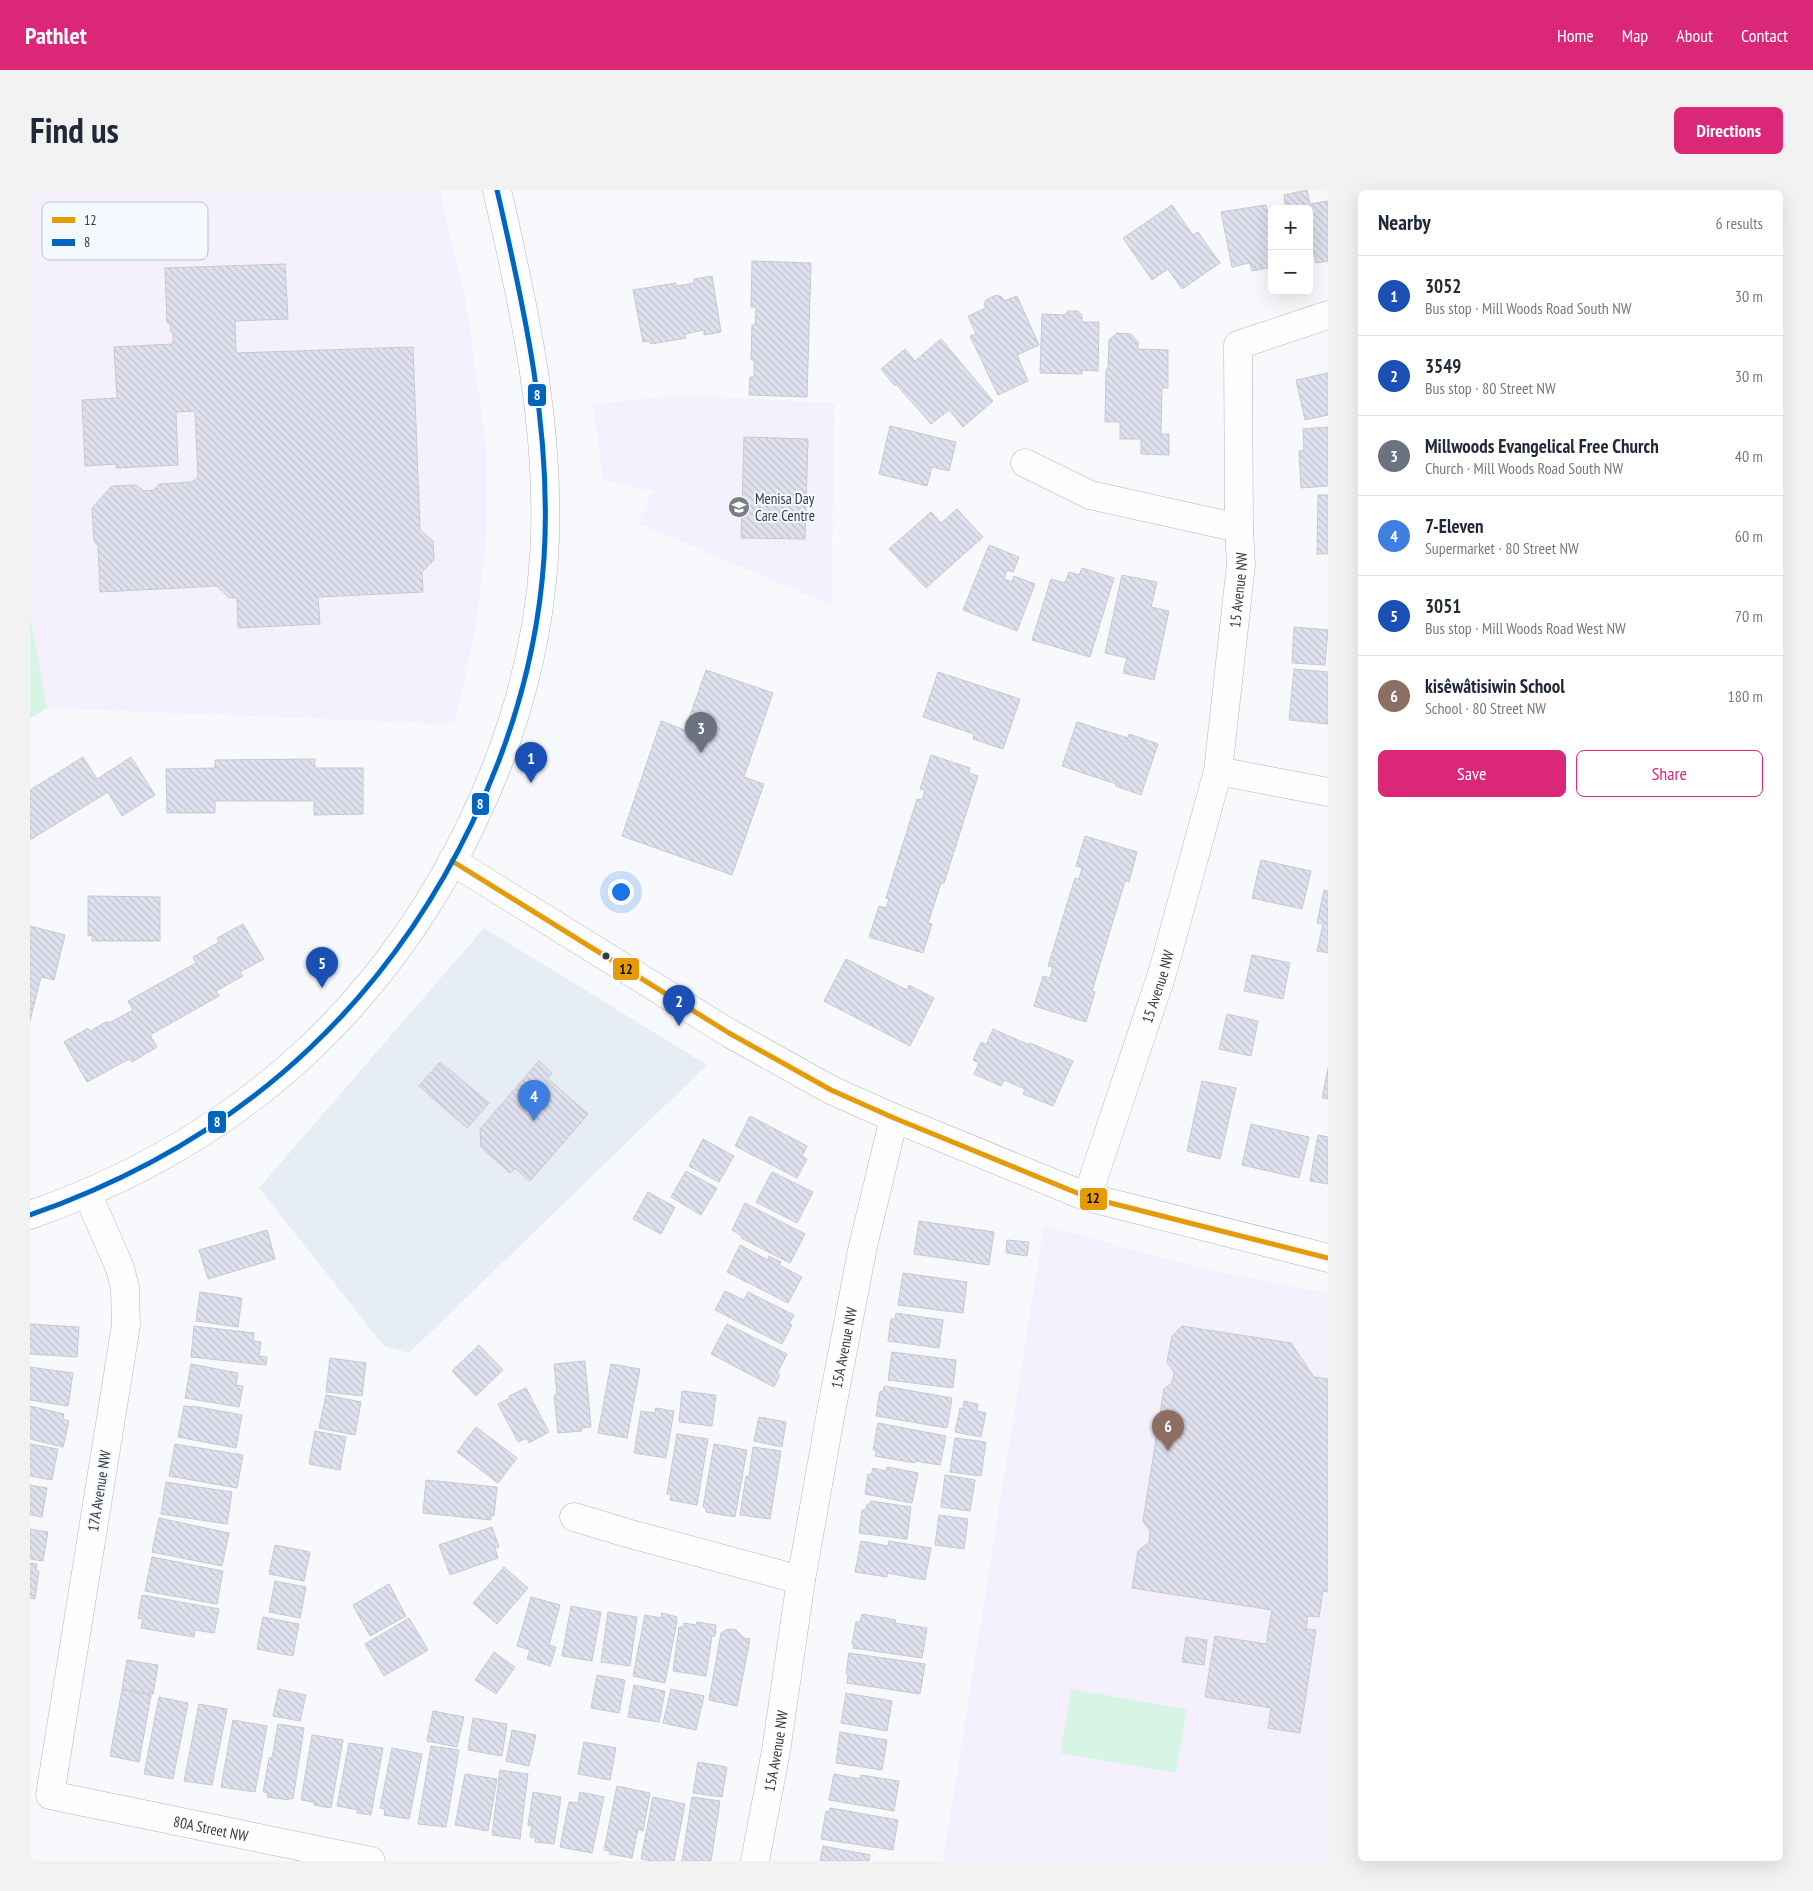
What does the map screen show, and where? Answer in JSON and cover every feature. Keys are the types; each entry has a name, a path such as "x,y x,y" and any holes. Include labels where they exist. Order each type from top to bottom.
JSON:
{"street":[{"path":"30,1215 87,1193 142,1168 218,1122 281,1074 312,1046 386,963 409,931 472,826 491,782 509,730 530,654 538,616 544,558 546,492 536,375 526,320 497,190"},
{"name":"15 Avenue NW","path":"1087,1197 1162,974 1218,771 1241,564 1239,528 1238,345 1328,315"},
{"path":"1026,463 1090,495 1239,528"},
{"path":"1218,771 1328,792"},
{"path":"452,861 747,1044 831,1090 894,1118 1087,1197 1328,1258"},
{"name":"15A Avenue NW","path":"755,1861 776,1751 801,1580 863,1246 894,1118"},
{"name":"17A Avenue NW","path":"50,1796 126,1325 126,1288 120,1268 87,1193"},
{"path":"574,1516 627,1534 801,1580"},
{"name":"80A Street NW","path":"50,1796 371,1861"}],"shaded area":[{"path":"33,190 440,190 467,309 487,453 487,532 475,633 454,724 47,708 30,615 30,196"},
{"name":"Menisa Day Care Centre","path":"681,395 835,403 831,605 638,523 653,491 603,480 593,404"},
{"path":"484,928 707,1065 409,1353 384,1346 259,1188"},
{"path":"1044,1225 1196,1267 1328,1293 1328,1861 943,1861"}],"green space":[{"path":"30,615 47,708 30,719"},
{"path":"1071,1689 1187,1709 1176,1773 1060,1753"}],"building":[{"path":"1307,190 1310,204 1328,201 1328,261 1316,263 1313,248 1313,205 1285,205 1284,195"},
{"path":"1172,205 1193,235 1198,232 1220,263 1182,289 1168,269 1152,280 1123,238"},
{"path":"1266,205 1268,213 1268,268 1252,271 1250,263 1232,267 1221,212"},
{"path":"752,261 811,263 807,397 749,395 750,377 754,377 754,360 751,360 752,325 755,325 756,307 751,307"},
{"path":"285,264 288,319 235,321 236,353 413,347 420,530 433,541 434,560 422,572 423,592 318,597 320,624 238,628 237,598 229,598 217,586 100,592 98,546 94,541 92,508 112,486 136,485 144,491 154,490 159,484 192,482 198,477 195,411 176,412 178,465 116,468 116,464 85,466 82,400 117,398 114,347 173,344 173,332 171,332 170,323 167,323 165,268"},
{"path":"712,276 721,332 704,335 704,330 685,334 686,338 651,344 650,341 643,342 633,290 676,283 677,286 694,283 694,279"},
{"path":"996,295 1002,297 1004,301 1017,296 1039,345 1017,355 1028,381 998,395 970,336 976,334 968,316 986,308 984,304 986,300"},
{"path":"1068,311 1078,311 1082,315 1082,322 1099,322 1098,371 1082,370 1082,374 1040,373 1042,314 1065,315"},
{"path":"1117,333 1131,334 1138,342 1138,349 1168,350 1168,388 1162,388 1161,434 1169,434 1169,455 1141,454 1141,439 1120,439 1120,422 1105,422 1106,369 1108,369 1109,340"},
{"path":"941,339 993,401 963,427 949,410 931,424 881,369 905,349 915,361"},
{"path":"1328,373 1328,415 1305,420 1296,380"},
{"path":"890,426 956,442 949,471 932,467 927,486 879,474"},
{"path":"1328,427 1328,486 1301,488 1299,451 1304,450 1303,429"},
{"name":"Menisa Day Care Centre","path":"744,437 808,439 805,539 741,538"},
{"path":"1318,495 1328,495 1328,554 1317,554"},
{"path":"957,509 983,537 926,588 889,549 931,512 941,523"},
{"path":"989,545 1019,557 1013,572 1007,570 1004,579 1012,582 1014,576 1035,584 1017,631 963,610"},
{"path":"1082,568 1114,578 1090,657 1032,640 1051,579 1065,583 1069,572 1079,575"},
{"path":"1122,575 1157,582 1151,607 1169,611 1154,680 1123,673 1127,658 1105,653"},
{"path":"1294,627 1328,630 1325,665 1292,663"},
{"path":"1294,669 1328,672 1328,724 1289,720"},
{"path":"706,670 773,693 744,777 764,784 732,875 622,836 661,721 685,730"},
{"path":"938,672 1020,699 1003,749 973,739 974,734 923,717"},
{"path":"1077,722 1128,738 1129,734 1158,744 1141,795 1116,786 1116,784 1062,766"},
{"path":"931,755 970,768 969,773 978,776 944,883 941,883 928,923 932,924 923,953 869,937 879,906 886,908 889,899 886,898 917,799 922,800 925,790 920,789"},
{"path":"83,757 97,779 131,757 155,795 122,816 108,792 30,840 30,790"},
{"path":"315,759 315,768 363,768 363,814 314,815 314,801 215,801 215,813 167,813 166,769 215,768 215,760"},
{"path":"1085,836 1137,852 1129,882 1125,881 1092,991 1095,992 1086,1022 1034,1006 1043,976 1050,978 1053,967 1048,966 1075,878 1079,879 1082,868 1076,866"},
{"path":"1261,860 1311,871 1302,909 1252,898"},
{"path":"1324,890 1328,891 1328,953 1317,951 1323,924 1317,923"},
{"path":"88,896 160,897 160,941 92,941 92,935 88,936"},
{"path":"243,924 264,959 240,972 243,976 216,991 219,996 150,1035 157,1047 132,1062 129,1059 87,1082 64,1042 88,1028 90,1031 133,1010 128,1001 196,963 193,957 219,942 217,938"},
{"path":"30,926 65,935 54,980 41,977 30,1021"},
{"path":"1252,955 1290,963 1283,999 1244,991"},
{"path":"846,959 907,990 909,985 934,998 910,1046 824,1001"},
{"path":"1227,1014 1258,1021 1251,1056 1219,1049"},
{"path":"993,1029 1073,1061 1053,1106 1023,1094 1025,1089 1004,1080 1001,1086 974,1074 979,1063 973,1060 981,1042 986,1045"},
{"path":"539,1061 552,1073 548,1079 588,1114 530,1181 515,1168 510,1173 481,1147 480,1129"},
{"path":"440,1062 489,1103 467,1128 419,1086"},
{"path":"1328,1068 1328,1099 1322,1098"},
{"path":"1202,1081 1236,1088 1220,1159 1187,1151"},
{"path":"750,1116 807,1146 802,1156 807,1159 797,1178 735,1146"},
{"path":"1251,1124 1309,1137 1299,1178 1242,1165"},
{"path":"1318,1135 1328,1137 1328,1184 1310,1181"},
{"path":"703,1139 734,1156 719,1182 689,1166"},
{"path":"686,1171 717,1188 701,1215 671,1197"},
{"path":"772,1172 813,1192 797,1223 756,1202"},
{"path":"648,1192 675,1207 661,1234 633,1219"},
{"path":"745,1203 805,1234 790,1263 741,1238 742,1236 732,1230"},
{"path":"919,1221 994,1232 989,1265 914,1254"},
{"path":"267,1230 275,1259 208,1279 199,1250"},
{"path":"1007,1240 1029,1242 1027,1256 1006,1253"},
{"path":"740,1245 768,1260 769,1256 781,1262 779,1265 802,1277 788,1303 727,1272"},
{"path":"903,1273 967,1282 963,1313 898,1305"},
{"path":"725,1291 744,1300 748,1292 794,1315 789,1324 792,1325 782,1344 715,1310"},
{"path":"200,1292 242,1298 238,1327 196,1321"},
{"path":"896,1313 943,1320 939,1348 888,1341 891,1319 895,1319"},
{"path":"30,1324 79,1327 77,1357 30,1354"},
{"path":"727,1324 787,1354 777,1374 780,1375 774,1387 711,1354"},
{"path":"194,1326 254,1333 253,1341 261,1342 259,1356 267,1357 266,1365 191,1357"},
{"path":"1182,1326 1291,1343 1314,1377 1328,1379 1328,1592 1323,1591 1319,1617 1308,1616 1306,1629 1316,1630 1300,1733 1268,1728 1271,1708 1205,1697 1215,1636 1266,1644 1272,1610 1132,1588 1138,1551 1149,1542 1150,1531 1143,1521 1164,1389 1172,1383 1174,1372 1167,1362 1172,1336"},
{"path":"479,1345 503,1370 476,1396 452,1371"},
{"path":"892,1352 956,1360 953,1388 888,1380"},
{"path":"330,1358 366,1363 362,1396 326,1392"},
{"path":"585,1361 591,1427 581,1428 582,1431 558,1433 554,1395 557,1395 554,1364"},
{"path":"191,1364 238,1373 236,1385 243,1386 239,1407 185,1398"},
{"path":"611,1364 640,1369 627,1438 598,1433"},
{"path":"30,1367 73,1373 68,1406 30,1400"},
{"path":"884,1386 952,1398 947,1428 876,1416 880,1391 883,1392"},
{"path":"526,1388 549,1432 529,1443 527,1438 518,1442 498,1404"},
{"path":"682,1391 716,1395 712,1426 679,1422"},
{"path":"326,1395 361,1402 355,1435 319,1428"},
{"path":"964,1401 978,1404 977,1411 986,1413 981,1437 955,1432 960,1408 963,1409"},
{"path":"30,1406 64,1414 63,1419 69,1421 63,1447 30,1439"},
{"path":"184,1406 242,1415 236,1448 178,1437"},
{"path":"656,1408 674,1411 666,1458 634,1453 641,1411 655,1413"},
{"path":"759,1417 786,1422 782,1447 754,1441"},
{"path":"878,1423 946,1436 940,1465 875,1456 877,1450 873,1450"},
{"path":"476,1427 517,1458 498,1483 457,1452"},
{"path":"315,1431 346,1437 340,1470 309,1464"},
{"path":"677,1434 708,1439 697,1505 670,1500 671,1494 667,1494"},
{"path":"955,1438 986,1442 981,1476 950,1472"},
{"path":"30,1444 58,1449 52,1480 30,1476"},
{"path":"175,1444 243,1455 237,1488 169,1476"},
{"path":"714,1444 747,1450 735,1517 706,1512 706,1508 703,1507"},
{"path":"753,1447 781,1451 770,1519 740,1515 746,1476 749,1476"},
{"path":"887,1467 918,1473 912,1503 865,1494 868,1474 871,1475 873,1468 886,1471"},
{"path":"945,1475 975,1480 970,1511 941,1507"},
{"path":"426,1480 497,1487 494,1516 491,1515 491,1520 423,1513"},
{"path":"166,1482 232,1492 227,1524 161,1514"},
{"path":"30,1485 47,1488 42,1517 30,1515"},
{"path":"871,1501 911,1507 907,1539 859,1533 862,1510 866,1510 867,1504 870,1504"},
{"path":"939,1515 968,1519 964,1549 935,1545"},
{"path":"159,1518 229,1533 222,1566 152,1552"},
{"path":"492,1527 499,1547 495,1548 498,1558 450,1575 439,1545"},
{"path":"30,1529 48,1532 43,1561 30,1559"},
{"path":"861,1541 888,1546 889,1541 931,1548 925,1580 887,1573 887,1577 855,1572"},
{"path":"275,1545 310,1552 304,1581 269,1574"},
{"path":"152,1557 223,1571 217,1604 145,1591"},
{"path":"30,1563 37,1564 36,1570 39,1571 35,1599 30,1598"},
{"path":"504,1567 528,1588 497,1624 473,1603"},
{"path":"275,1581 306,1587 300,1618 269,1612"},
{"path":"389,1584 406,1616 370,1636 353,1605"},
{"path":"142,1595 219,1609 214,1633 195,1630 194,1637 141,1628 143,1619 138,1618"},
{"path":"531,1597 560,1605 549,1645 556,1647 550,1666 527,1659 530,1650 517,1646"},
{"path":"571,1606 601,1612 592,1661 562,1656"},
{"path":"608,1612 637,1617 630,1666 601,1662"},
{"path":"662,1613 677,1617 665,1683 633,1676 645,1615 661,1618"},
{"path":"862,1614 896,1620 895,1623 927,1628 922,1658 853,1648 856,1622 860,1622"},
{"path":"263,1617 299,1624 293,1656 257,1649"},
{"path":"409,1618 428,1650 384,1676 365,1644"},
{"path":"697,1622 716,1625 715,1636 712,1636 706,1676 673,1671 679,1627 684,1627 684,1623 696,1625"},
{"path":"728,1629 736,1630 744,1638 750,1639 737,1706 709,1700 721,1633"},
{"path":"1186,1637 1207,1640 1204,1665 1182,1662"},
{"path":"494,1652 515,1667 496,1694 475,1680"},
{"path":"849,1653 925,1664 920,1694 847,1683 848,1674 846,1674"},
{"path":"127,1660 158,1665 153,1694 122,1689"},
{"path":"597,1675 625,1680 619,1713 591,1708"},
{"path":"634,1685 665,1691 659,1722 628,1717"},
{"path":"279,1689 306,1695 300,1721 273,1716"},
{"path":"671,1689 704,1696 696,1730 663,1723"},
{"path":"122,1690 151,1695 139,1762 110,1756"},
{"path":"846,1693 892,1701 887,1731 841,1723"},
{"path":"159,1697 188,1703 173,1779 144,1774"},
{"path":"199,1704 227,1709 212,1785 184,1781"},
{"path":"433,1711 464,1717 457,1747 427,1741"},
{"path":"473,1718 507,1724 502,1756 468,1750"},
{"path":"233,1720 267,1726 255,1792 221,1787"},
{"path":"278,1724 304,1728 293,1799 289,1798 289,1800 267,1797 268,1793 263,1792"},
{"path":"512,1730 536,1735 529,1766 506,1761"},
{"path":"840,1732 887,1740 882,1770 836,1763"},
{"path":"312,1735 343,1740 331,1808 301,1800"},
{"path":"584,1742 616,1748 610,1780 578,1774"},
{"path":"349,1743 383,1748 371,1815 357,1813 358,1810 337,1806"},
{"path":"431,1746 459,1750 446,1827 418,1824"},
{"path":"392,1748 422,1754 409,1819 384,1815 385,1809 380,1808"},
{"path":"698,1762 727,1767 722,1797 693,1793"},
{"path":"500,1770 528,1774 520,1839 492,1835"},
{"path":"465,1774 497,1779 488,1831 455,1825"},
{"path":"834,1774 860,1779 861,1775 899,1781 894,1811 829,1800"},
{"path":"617,1786 650,1793 643,1831 638,1829 632,1858 609,1854 610,1851 604,1850"},
{"path":"533,1792 561,1797 554,1844 535,1842 536,1838 530,1837 532,1826 528,1825"},
{"path":"580,1792 604,1797 592,1853 560,1847 569,1802 578,1803"},
{"path":"653,1797 685,1804 674,1861 641,1859"},
{"path":"692,1797 720,1801 711,1861 682,1861"},
{"path":"830,1808 898,1820 893,1850 821,1839 826,1811 829,1812"},
{"path":"823,1846 870,1855 869,1861 820,1861"}],"transit line":[{"name":"8","path":"30,1215 106,1184 179,1146 213,1125 279,1076 310,1048 357,999 400,944 438,886 472,824 499,759 521,693 536,626 544,558 544,465 534,372 497,190"},
{"name":"12","path":"452,861 729,1033 831,1090 894,1118 1087,1197 1328,1258"}],"place":[{"name":"Menisa Day Care Centre","path":"739,507"},
{"name":"Millwoods Evangelical Free Church","path":"701,753"},
{"name":"3052","path":"531,783"},
{"name":"3051","path":"322,988"},
{"name":"3549","path":"679,1026"},
{"name":"7-Eleven","path":"534,1121"},
{"name":"kisêwâtisiwin School","path":"1168,1451"}]}
